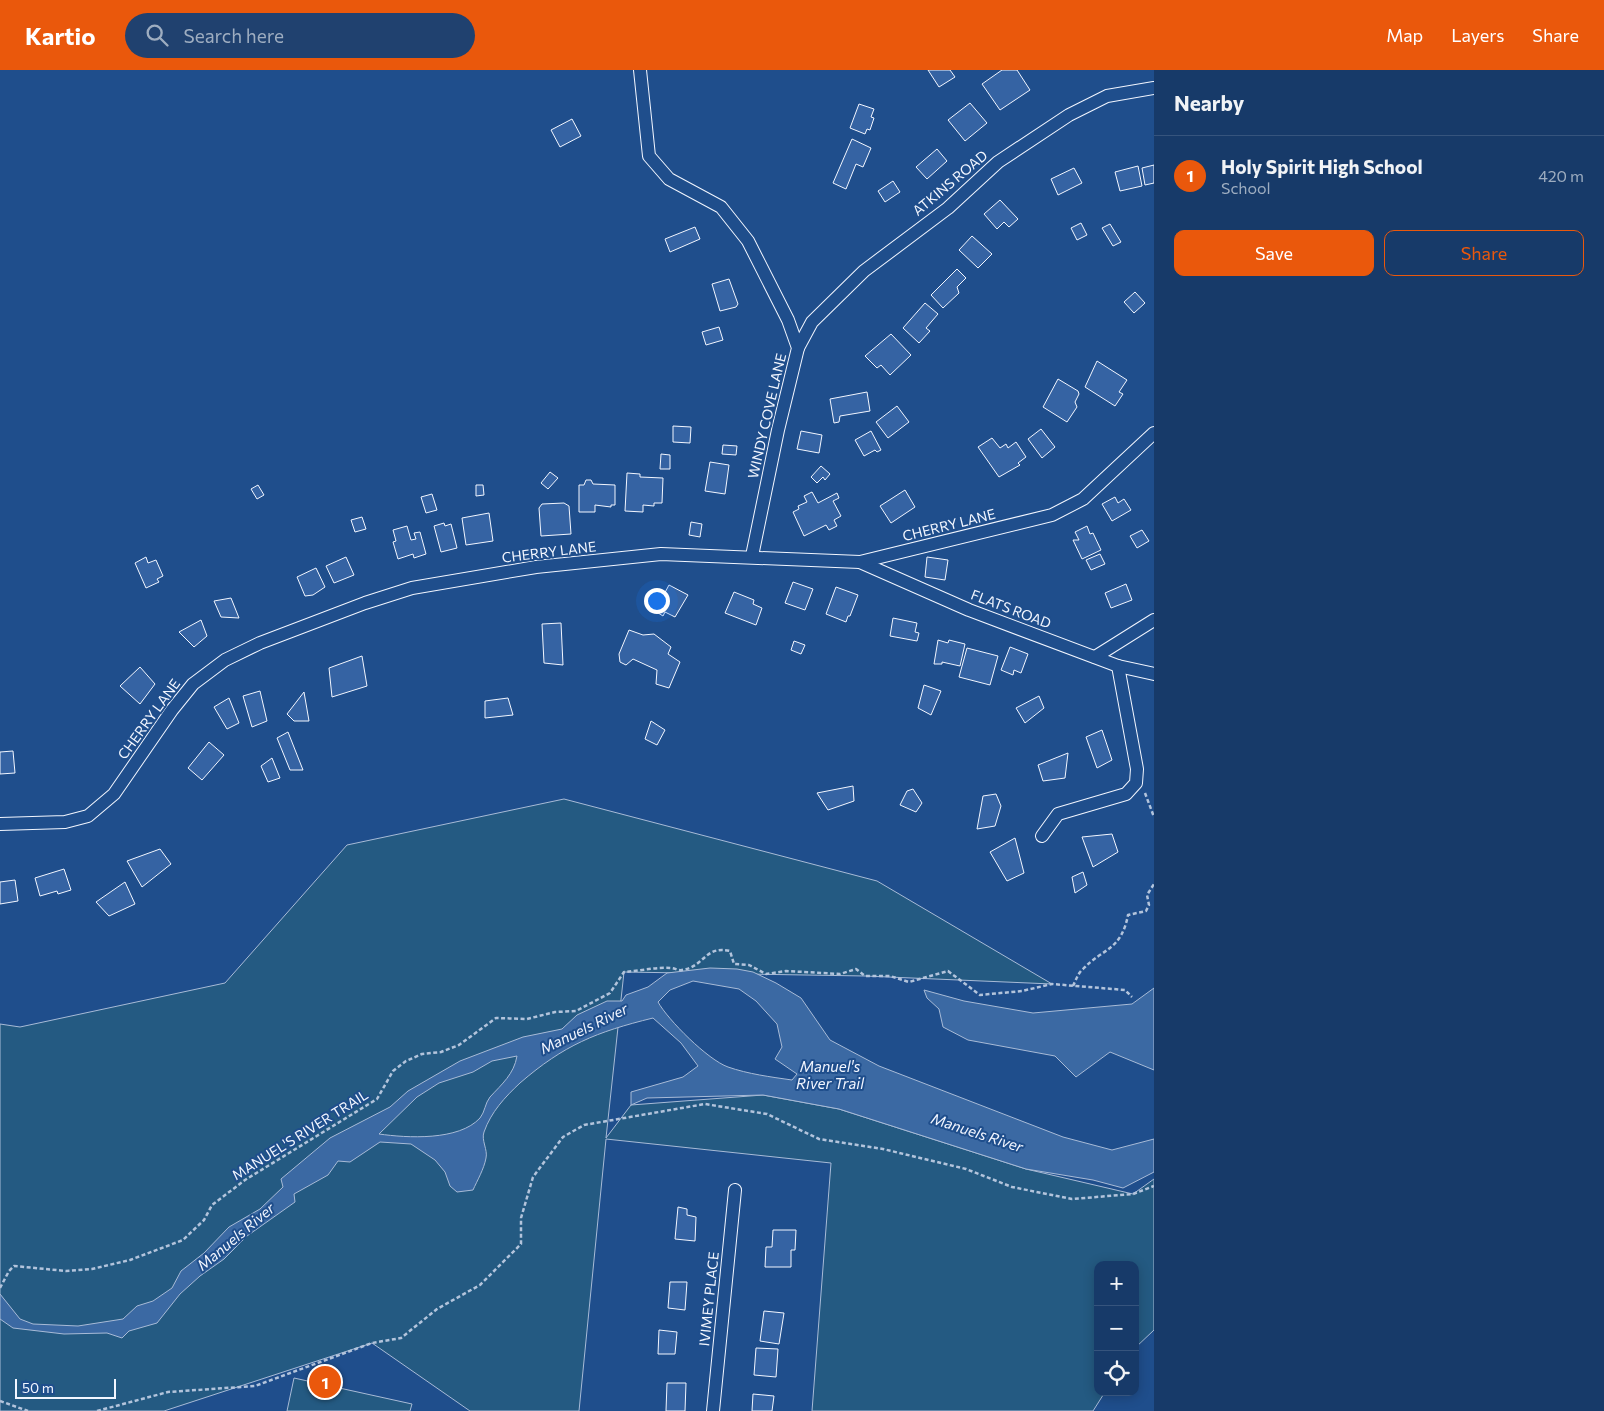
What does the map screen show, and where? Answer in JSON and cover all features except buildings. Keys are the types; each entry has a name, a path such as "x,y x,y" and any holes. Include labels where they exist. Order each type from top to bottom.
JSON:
{"street":[{"name":"WINDY COVE LANE","path":"640,70 649,156 669,179 721,207 748,241 788,320 798,348 778,430 752,556"},
{"name":"ATKINS ROAD","path":"798,348 812,322 864,271 948,208 998,162 1069,115 1107,96 1154,88"},
{"name":"CHERRY LANE","path":"0,824 65,822 88,816 114,794 172,710 193,684 224,660 260,643 365,603 412,588 536,567 661,554 752,556 860,562 1052,515 1083,499 1154,433"},
{"name":"FLATS ROAD","path":"860,562 969,610 1118,666 1154,674"},
{"path":"1096,657 1154,620"},
{"path":"1042,836 1058,814 1126,794 1136,783 1137,769 1118,666"},
{"name":"IVIMEY PLACE","path":"713,1411 735,1190"}],"path":[{"path":"1136,783 1146,793 1154,817"},
{"path":"1073,986 1084,967 1111,949 1123,931 1128,915 1146,912 1149,905 1147,895 1154,884"},
{"name":"MANUEL'S RIVER TRAIL","path":"0,1288 9,1271 14,1266 66,1270 92,1269 130,1260 183,1240 204,1220 212,1205 245,1180 377,1099 393,1071 406,1061 422,1054 441,1052 459,1045 496,1018 527,1018 554,1012 576,1011 610,993 624,972 671,968 681,971 699,963 712,950 721,949 730,951 734,964 749,966 766,974 786,971 840,974 856,969 865,976 890,976 909,982 948,971 980,995 1022,991 1052,984 1125,990 1132,997"},
{"path":"97,1411 168,1392 255,1386 372,1343 401,1338 437,1309 480,1285 521,1244 521,1218 533,1177 563,1137 584,1125 705,1104 767,1114 819,1139 883,1149 966,1169 1012,1187 1072,1200 1133,1194 1154,1186"},
{"path":"0,1401 28,1411"}],"shaded area":[{"path":"564,799 877,881 1052,984 865,976 624,972 606,1138 631,1105 763,1095 839,1109 1026,1169 1133,1194 1154,1179 1154,1330 1139,1344 1139,1261 1094,1261 1094,1396 1102,1396 1093,1411 812,1411 831,1163 606,1139 579,1411 470,1411 372,1343 164,1411 0,1411 0,1024 20,1027 225,983 347,845"},
{"path":"294,1378 412,1404 410,1411 287,1411"}],"water":[{"name":"Manuel's River Trail","path":"710,968 737,969 753,972 801,998 830,1040 879,1066 1063,1137 1112,1150 1154,1139 1154,1172 1123,1188 1093,1180 1026,1169 839,1109 763,1095 647,1098 631,1105 631,1092 683,1077 698,1066 681,1043 653,1018 597,1035 566,1049 514,1088 499,1105 487,1125 483,1135 486,1158 473,1190 457,1192 450,1186 445,1172 435,1160 411,1144 380,1142 350,1162 338,1161 328,1175 294,1194 295,1202 247,1236 224,1259 200,1276 180,1294 157,1323 129,1331 122,1338 107,1333 64,1334 13,1328 0,1319 0,1294 20,1319 33,1324 78,1326 123,1319 137,1306 153,1301 172,1288 181,1271 204,1253 229,1227 260,1209 283,1187 281,1179 330,1138 390,1107 408,1091 460,1061 523,1037 562,1029 577,1015 607,1001 622,1001 626,995 648,987 667,973","holes":["693,981 739,989 756,1001 777,1024 782,1047 775,1059 797,1074 792,1080 728,1067 710,1056 689,1039 670,1019 658,1002 670,990","517,1056 510,1073 488,1099 480,1118 471,1125 459,1131 432,1136 418,1137 379,1134 417,1097 439,1083 473,1072 492,1061"]},
{"path":"1154,988 1154,1070 1110,1052 1076,1077 1055,1056 968,1040 943,1027 939,1009 927,998 924,990 964,1001 1033,1013 1132,1004"}],"place":[{"name":"Holy Spirit High School","path":"325,1382"}],"water label":[{"name":"Manuels River","path":"584,1029"},
{"name":"Manuels River","path":"977,1133"},
{"name":"Manuels River","path":"236,1237"}]}
